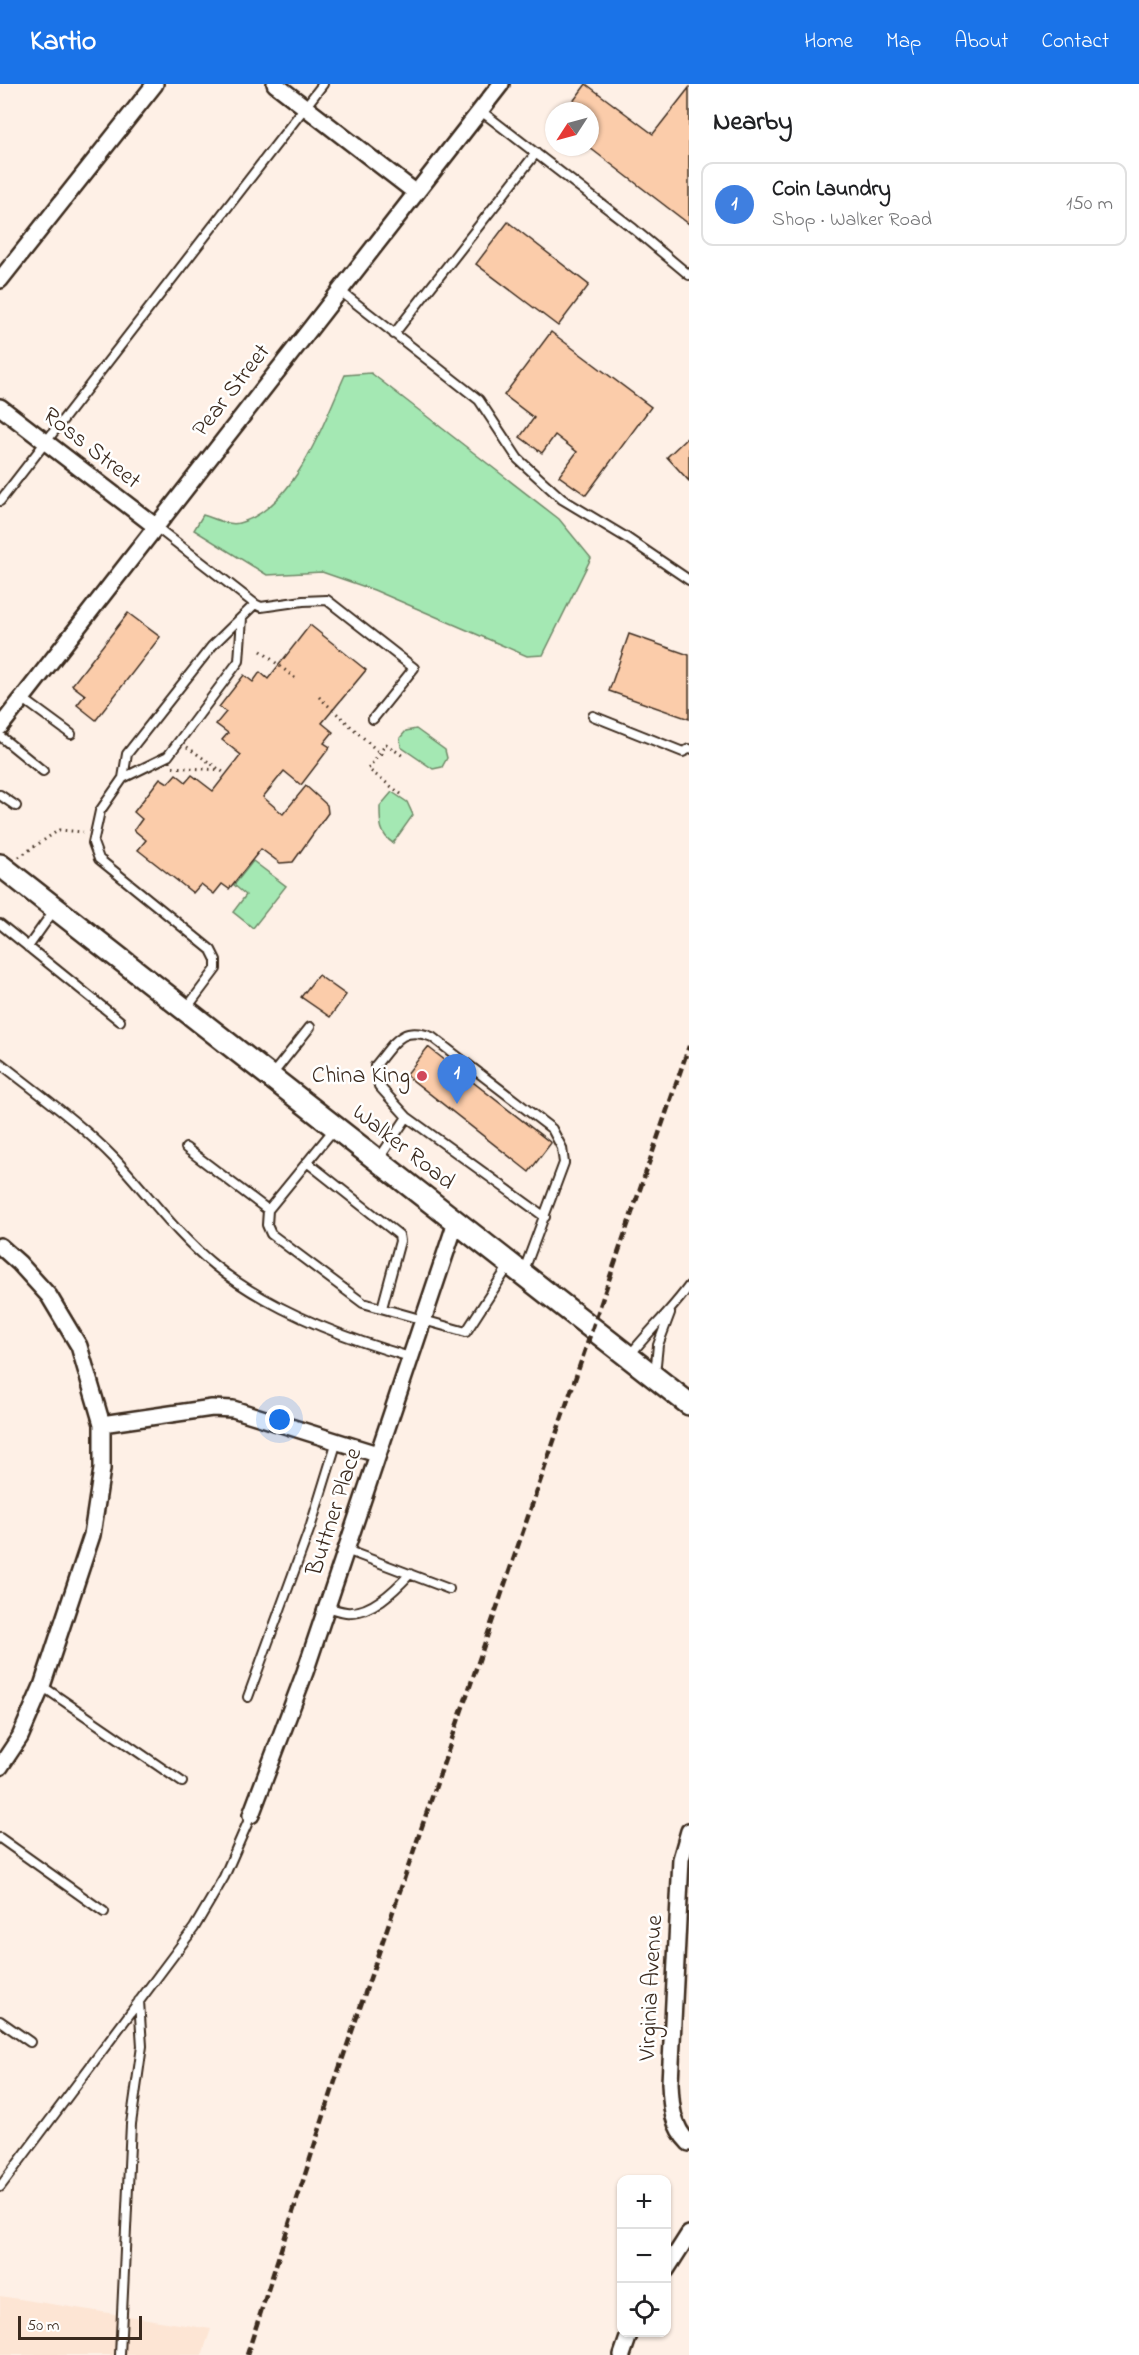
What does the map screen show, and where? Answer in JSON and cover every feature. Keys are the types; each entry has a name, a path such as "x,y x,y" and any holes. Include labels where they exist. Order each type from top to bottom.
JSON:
{"street":[{"path":"0,280 155,84"},
{"path":"275,84 415,192"},
{"name":"Pear Street","path":"0,727 501,84"},
{"name":"Ross Street","path":"0,407 155,526"},
{"name":"Walker Road","path":"0,866 689,1404"},
{"name":"Buttner Place","path":"251,1815 305,1672 456,1222"},
{"path":"0,1246 20,1263 49,1296 79,1346 102,1424 102,1469 92,1534 42,1686 20,1737 0,1767"},
{"path":"102,1424 212,1408 233,1409 377,1454"},
{"name":"Virginia Avenue","path":"689,1831 681,1859 670,2083 671,2111 676,2127 689,2143"},
{"path":"671,2262 689,2234"},
{"path":"622,2355 628,2337"}],"lane":[{"path":"0,501 323,84"},
{"path":"481,111 634,229 689,275"},
{"path":"394,334 536,153"},
{"path":"339,290 479,400 518,459 562,499 627,538 689,580"},
{"path":"155,526 255,604 261,607 327,600 414,668 373,719"},
{"path":"186,1011 216,969 216,960 211,950 99,860 93,843 100,811 123,778 127,754 212,646 255,604"},
{"path":"123,778 168,756 239,661 242,618"},
{"path":"22,698 71,734"},
{"path":"593,716 683,752 689,749"},
{"path":"0,736 43,771"},
{"path":"0,795 16,806"},
{"path":"28,947 55,909"},
{"path":"0,924 120,1021"},
{"path":"270,1077 310,1027"},
{"path":"335,1128 268,1210 267,1225 272,1234 363,1303 466,1332 516,1269 545,1216 564,1164 562,1148 552,1129 432,1037 417,1031 399,1037 375,1066 379,1086 407,1117 545,1216"},
{"path":"0,1063 94,1139 182,1234 215,1266 273,1303 360,1342 411,1357"},
{"path":"377,1160 407,1117"},
{"path":"186,1148 268,1210"},
{"path":"307,1162 399,1235 400,1241 382,1308"},
{"path":"628,1357 658,1320 670,1311 689,1286"},
{"path":"655,1378 658,1345 670,1311"},
{"path":"248,1697 311,1525 337,1442"},
{"path":"346,1550 449,1589"},
{"path":"327,1607 348,1612 367,1607 391,1594 410,1574"},
{"path":"42,1686 182,1782"},
{"path":"0,2187 194,1928 224,1877 251,1815"},
{"path":"0,1838 104,1912"},
{"path":"120,2355 131,2124 141,2046 139,2001"},
{"path":"0,2021 30,2042"}],"path":[{"path":"261,651 296,679"},
{"path":"319,697 384,757"},
{"path":"401,794 368,769 386,744 403,756"},
{"path":"171,766 221,771 187,747"},
{"path":"19,857 59,830 82,832"}],"shaded area":[{"path":"0,2296 211,2329 202,2355 0,2355"}],"green space":[{"path":"371,373 559,519 591,558 543,655 527,656 374,590 322,572 267,575 194,530 203,515 235,524 259,514 276,500 305,461 345,375"},
{"path":"416,729 445,750 447,758 442,767 433,769 401,747 400,738 406,731"},
{"path":"392,792 407,802 413,815 393,843 385,836 380,817 380,806"},
{"path":"253,861 286,886 253,928 233,912 246,895 234,885"}],"building":[{"path":"586,84 653,134 689,88 689,224 599,155 599,102 573,102"},
{"path":"508,222 589,285 558,326 476,264"},
{"path":"551,332 651,407 586,495 559,476 577,452 555,435 542,453 520,437 534,418 504,395"},
{"path":"689,436 689,481 667,457"},
{"path":"128,613 160,637 96,720 77,705 85,695 72,685"},
{"path":"310,625 366,670 322,723 333,732 324,743 330,747 301,785 284,771 263,797 283,814 306,786 327,805 328,813 293,862 280,863 261,849 229,889 222,884 214,894 201,884 193,893 138,850 146,840 134,830 142,819 134,812 160,778 168,783 176,774 186,782 192,775 213,791 241,755 222,740 228,733 216,724 226,712 219,707 244,675 253,682 260,672 268,679"},
{"path":"629,634 689,655 689,719 609,691"},
{"path":"318,975 346,995 330,1017 301,997"},
{"path":"428,1047 551,1143 529,1172 406,1075"}],"railway":[{"path":"247,2355 338,2072 689,1046"}],"place":[{"name":"China King","path":"422,1076"},
{"name":"Coin Laundry","path":"457,1104"}]}
